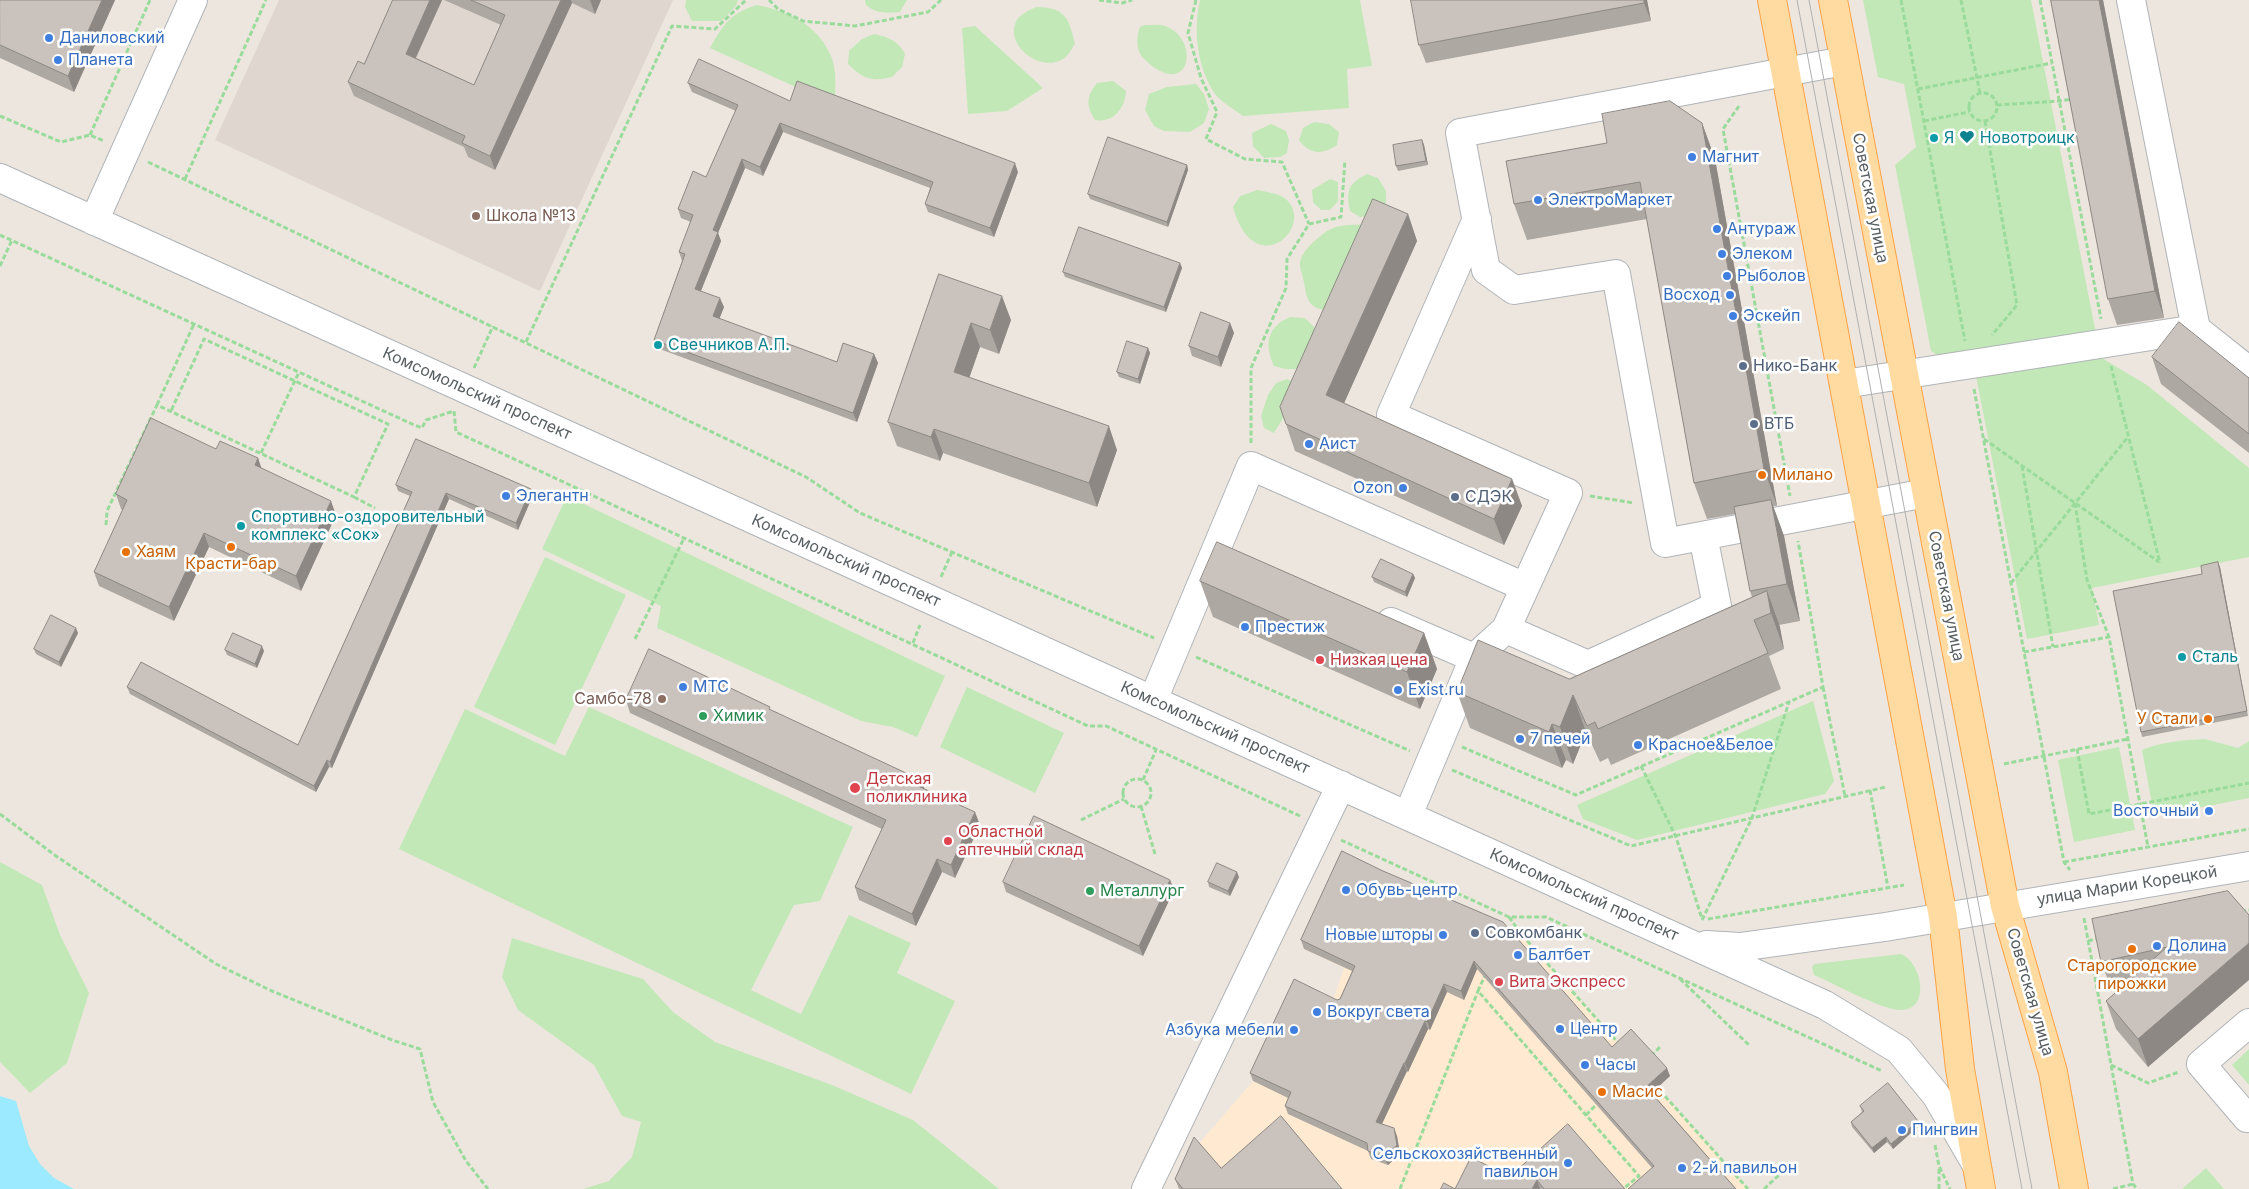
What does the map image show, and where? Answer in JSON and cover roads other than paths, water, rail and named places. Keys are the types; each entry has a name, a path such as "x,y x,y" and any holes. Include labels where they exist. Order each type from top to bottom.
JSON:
{"main road":[{"path":"1772,0 1943,917 1960,1068 1979,1177"},
{"name":"Советская улица","path":"1832,0 2005,906 2053,1072 2074,1189"}],"street":[{"path":"94,221 192,0"},
{"path":"2132,0 2196,329 2249,371"},
{"path":"1844,61 1460,133 1486,270 1514,290 1616,274 1665,543 1926,493"},
{"name":"Комсомольский проспект","path":"0,178 1408,815 1697,932 1740,947 1943,917"},
{"path":"1408,815 1474,658 1506,629 1568,493 1391,414 1477,218"},
{"path":"1844,384 2196,329"},
{"path":"1153,700 1174,647 1227,550 1251,466 1525,587"},
{"path":"1506,629 1588,664 1717,606 1703,536"},
{"path":"1364,610 1474,658"},
{"path":"1146,1189 1341,785"},
{"name":"улица Марии Корецкой","path":"1943,917 2249,866"},
{"name":"Комсомольский проспект","path":"1697,932 1899,1050 1936,1095 1979,1177"},
{"path":"2247,1118 2201,1064 2249,1023"}],"water":[{"path":"0,1096 16,1101 29,1146 40,1164 54,1178 74,1189 0,1189"}],"tram line":[{"path":"1797,0 2022,1189"},
{"path":"1809,0 2032,1189"}],"place":[{"name":"Даниловский","path":"49,38"},
{"name":"Планета","path":"58,60"},
{"name":"Я ❤ Новотроицк","path":"1934,138"},
{"name":"Магнит","path":"1692,157"},
{"name":"ЭлектроМаркет","path":"1538,200"},
{"name":"Школа №13","path":"476,216"},
{"name":"Антураж","path":"1717,229"},
{"name":"Элеком","path":"1722,254"},
{"name":"Рыболов","path":"1727,276"},
{"name":"Восход","path":"1730,295"},
{"name":"Эскейп","path":"1733,316"},
{"name":"Свечников А.П.","path":"658,345"},
{"name":"Нико-Банк","path":"1743,366"},
{"name":"ВТБ","path":"1754,424"},
{"name":"Аист","path":"1309,444"},
{"name":"Милано","path":"1762,475"},
{"name":"Ozon","path":"1403,488"},
{"name":"Элегантн","path":"506,496"},
{"name":"СДЭК","path":"1455,497"},
{"name":"Спортивно-оздоровительный комплекс «Сок»","path":"241,526"},
{"name":"Красти-бар","path":"231,547"},
{"name":"Хаям","path":"126,552"},
{"name":"Престиж","path":"1245,627"},
{"name":"Сталь","path":"2182,657"},
{"name":"Низкая цена","path":"1320,660"},
{"name":"МТС","path":"683,687"},
{"name":"Exist.ru","path":"1398,690"},
{"name":"Самбо-78","path":"662,699"},
{"name":"Химик","path":"703,716"},
{"name":"У Стали","path":"2208,719"},
{"name":"7 печей","path":"1520,739"},
{"name":"Красное&Белое","path":"1638,745"},
{"name":"Детская поликлиника","path":"855,788"},
{"name":"Восточный","path":"2209,811"},
{"name":"Областной аптечный склад","path":"948,841"},
{"name":"Обувь-центр","path":"1346,890"},
{"name":"Металлург","path":"1090,891"},
{"name":"Совкомбанк","path":"1475,933"},
{"name":"Новые шторы","path":"1443,935"},
{"name":"Долина","path":"2157,946"},
{"name":"Старогородские пирожки","path":"2132,949"},
{"name":"Балтбет","path":"1518,955"},
{"name":"Вита Экспресс","path":"1499,982"},
{"name":"Вокруг света","path":"1317,1012"},
{"name":"Центр","path":"1560,1029"},
{"name":"Азбука мебели","path":"1294,1030"},
{"name":"Часы","path":"1585,1065"},
{"name":"Масис","path":"1602,1092"},
{"name":"Пингвин","path":"1902,1130"},
{"name":"Сельскохозяйственный павильон","path":"1568,1163"},
{"name":"2-й павильон","path":"1682,1168"}]}
